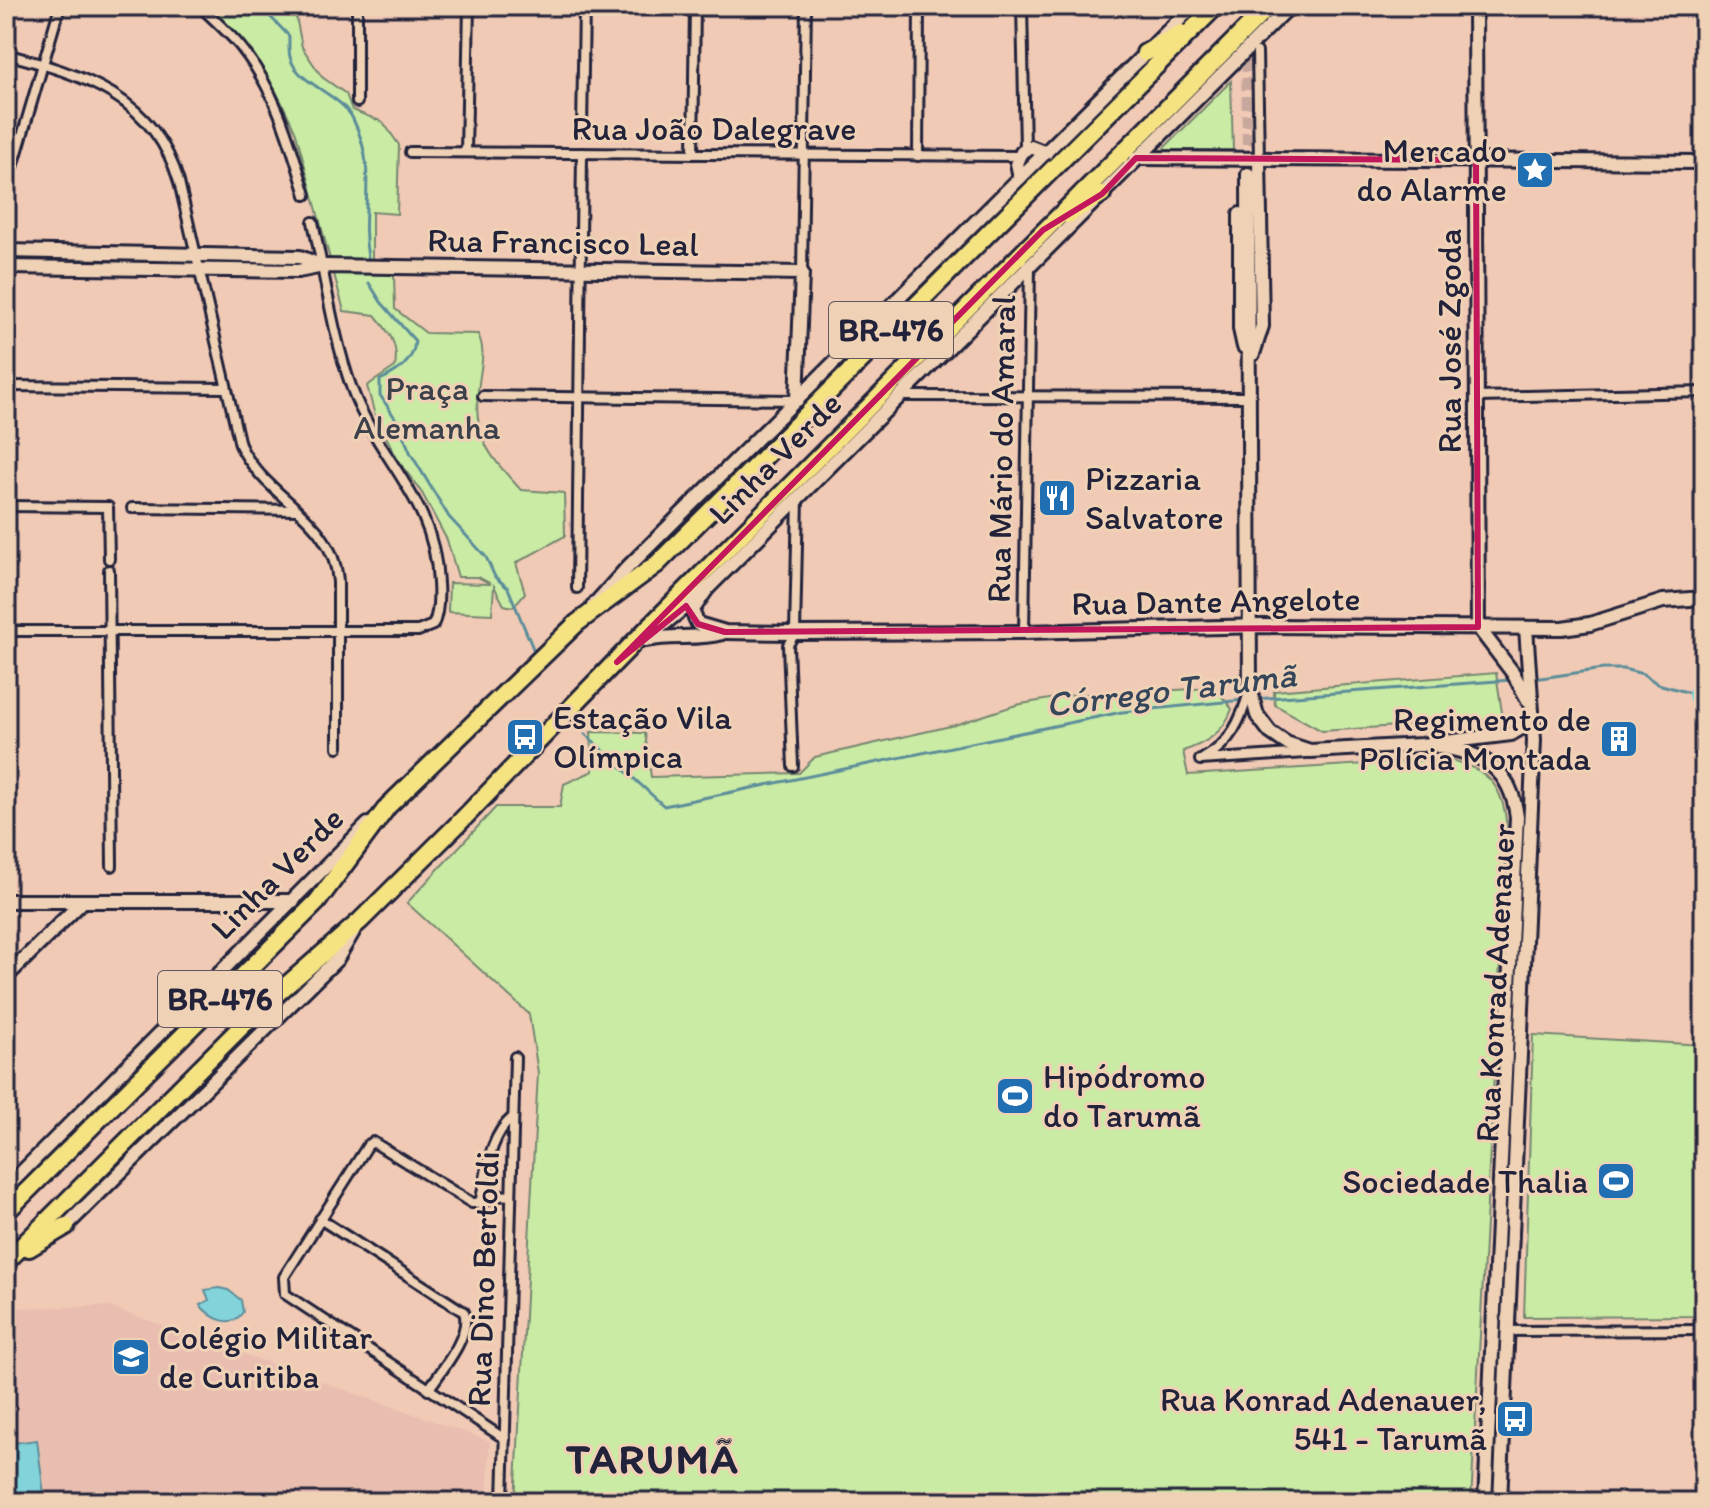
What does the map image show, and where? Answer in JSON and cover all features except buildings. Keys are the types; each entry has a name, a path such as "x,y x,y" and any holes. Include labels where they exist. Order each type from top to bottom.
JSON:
{"highway":[{"name":"Linha Verde","path":"6,1212 317,902 388,806 577,623 657,564 1216,6"},
{"name":"Linha Verde","path":"6,1262 256,1012 360,921 1043,230 1269,6"},
{"path":"1145,53 1196,25"},
{"path":"1043,230 1102,194"},
{"path":"6,1262 66,1226"}],"main road":[{"path":"577,623 627,568 1193,6"},
{"path":"617,662 707,589 1290,6"},
{"name":"Rua José Zgoda","path":"1475,6 1478,627"},
{"path":"1704,6 1704,59"},
{"path":"1020,178 1022,152 1037,148 1046,153"},
{"path":"1136,158 1704,162"},
{"path":"1240,158 1240,329 1249,362"},
{"path":"1249,362 1262,326 1259,159"},
{"path":"1248,174 1250,706 1277,738 1296,748 1323,752 1511,734 1525,726 1532,709"},
{"path":"6,251 300,257 323,266"},
{"path":"6,267 298,271 323,266"},
{"name":"Rua Francisco Leal","path":"323,266 802,273"},
{"path":"797,400 802,273"},
{"path":"800,358 808,372 819,377"},
{"name":"Rua Dante Angelote","path":"707,589 692,611 693,618 704,627 725,632 795,633 1024,632 1250,626 1576,627 1650,604 1704,598"},
{"name":"Rua Konrad Adenauer","path":"1478,627 1526,690 1532,709 1534,740 1500,1502"},
{"path":"1526,628 1529,671 1526,690"},
{"name":"Rua Dante Angelote","path":"643,641 679,635 710,637 725,632"},
{"name":"Rua Konrad Adenauer","path":"1421,745 1455,749 1484,759 1509,787 1517,817 1485,1502"},
{"name":"Linha Verde","path":"6,1188 388,806"},
{"path":"6,901 293,901"},
{"path":"6,977 82,902"},
{"path":"249,903 257,905 267,917 265,929"},
{"name":"Linha Verde","path":"66,1226 337,959 360,921"}],"street":[{"path":"6,191 60,6"},
{"path":"200,6 239,45 267,86 283,120 306,195"},
{"path":"357,6 357,102"},
{"path":"466,152 469,6"},
{"path":"582,130 584,6"},
{"path":"693,154 695,6"},
{"path":"802,273 806,6"},
{"path":"918,156 919,6"},
{"path":"1022,6 1022,152"},
{"path":"1257,52 1259,159"},
{"path":"6,54 99,84 128,104 152,129 175,168 236,434 245,456 267,484 323,535 335,557 338,582 338,747"},
{"name":"Rua João Dalegrave","path":"410,152 918,156 1022,152"},
{"path":"577,588 582,153"},
{"path":"6,631 418,631 433,625 437,613 434,544 411,491 371,429 355,396 313,222"},
{"name":"Rua Mário do Amaral","path":"1024,632 1030,267"},
{"path":"6,386 225,388"},
{"path":"1477,397 1704,392"},
{"path":"483,396 797,400"},
{"path":"900,396 1249,397"},
{"path":"769,400 782,416"},
{"path":"793,766 788,645 795,633 798,497"},
{"path":"6,506 108,507 109,559"},
{"path":"132,508 297,510"},
{"path":"109,570 112,866"},
{"path":"1250,706 1230,738 1200,760 1323,752"},
{"name":"Rua Dino Bertoldi","path":"503,1502 515,1057"},
{"path":"480,1203 494,1140 502,1126 513,1117"},
{"path":"505,1439 285,1294 284,1277 368,1145 373,1142 472,1203 480,1203 494,1195 511,1196"},
{"path":"320,1219 464,1312 467,1320 462,1337 428,1390"},
{"path":"1507,1331 1704,1330"}],"highlighted area":[{"path":"1136,158 1476,160 1478,627 725,632 698,624 686,606 617,662 1043,230 1102,194"}],"shaded area":[{"name":"Colégio Militar de Curitiba","path":"108,1306 490,1441 487,1502 6,1502 6,1308"}],"green space":[{"name":"Praça Alemanha","path":"209,6 294,6 302,47 322,77 346,94 352,110 383,122 399,145 397,214 372,212 372,274 394,274 395,309 426,333 478,334 482,352 478,417 485,443 499,466 521,490 564,493 565,536 516,563 525,593 513,607 504,605 494,586 492,614 448,612 449,583 491,584 478,577 458,577 447,540 422,493 398,460 375,415 367,386 395,367 396,352 392,339 375,315 344,311 296,133 260,65"},
{"path":"1231,81 1233,150 1165,150 1164,148"},
{"path":"1496,673 1503,719 1322,731 1275,705 1274,691"},
{"name":"Hipódromo do Tarumã","path":"1215,688 1232,709 1224,725 1213,736 1183,751 1188,775 1446,759 1484,774 1503,803 1507,832 1471,1502 515,1502 538,1073 529,1014 407,903 496,807 560,807 564,784 593,771 591,732 645,733 651,777 799,773 815,757 955,725 1016,705 1072,695"},
{"name":"Sociedade Thalia","path":"1533,1035 1704,1045 1704,1316 1524,1317"}],"water":[{"path":"205,1290 228,1290 241,1300 243,1312 233,1320 215,1318 200,1305 209,1300"},
{"path":"37,1440 45,1502 7,1502 6,1444"}],"waterway":[{"name":"Córrego Tarumã","path":"260,6 289,36 289,55 296,69 340,103 353,119 361,138 367,173 368,258"},
{"name":"Córrego Tarumã","path":"369,283 381,302 415,341 408,360 380,380 380,395 449,517 486,557 495,577 508,588 534,651"},
{"name":"Córrego Tarumã","path":"1534,679 1623,669 1643,674 1658,684 1697,695"},
{"name":"Córrego Tarumã","path":"1704,675 1697,695 1704,714"},
{"name":"Córrego Tarumã","path":"1255,699 1511,680"},
{"name":"Córrego Tarumã","path":"585,734 664,806 1122,712 1244,700"}],"tunnel":[{"path":"1247,6 1248,174"}],"place":[{"name":"Mercado do Alarme","path":"1535,170"},
{"name":"Pizzaria Salvatore","path":"1057,498"},
{"name":"Estação Vila Olímpica","path":"525,737"},
{"name":"Regimento de Polícia Montada","path":"1619,739"},
{"name":"Hipódromo do Tarumã","path":"1015,1096"},
{"name":"Sociedade Thalia","path":"1616,1181"},
{"name":"Colégio Militar de Curitiba","path":"131,1357"},
{"name":"Rua Konrad Adenauer, 541 - Tarumã","path":"1515,1419"}],"district":[{"name":"TARUMÃ","path":"653,1458"}]}
